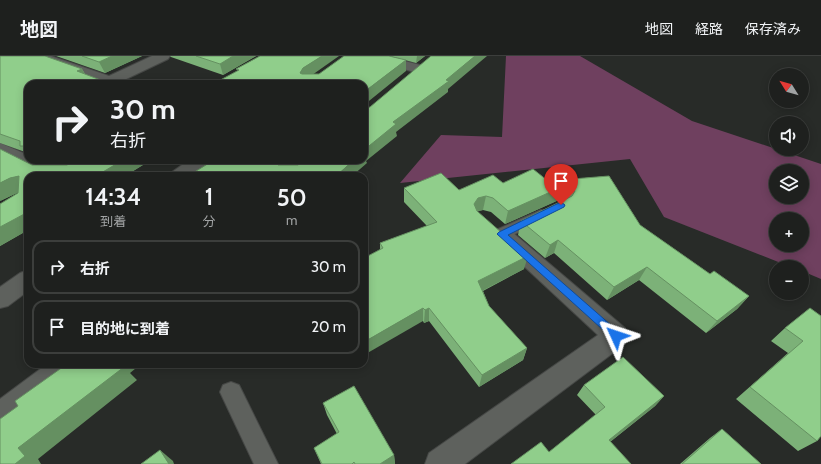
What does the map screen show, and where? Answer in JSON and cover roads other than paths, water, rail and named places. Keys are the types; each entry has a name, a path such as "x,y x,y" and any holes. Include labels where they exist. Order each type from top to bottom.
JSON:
{"street":[{"path":"38,56 106,80"},
{"path":"119,80 163,56"},
{"path":"368,56 424,65 406,79"},
{"path":"0,148 24,160"},
{"path":"33,164 49,172"},
{"path":"184,172 195,164"},
{"path":"440,464 616,336 483,218"},
{"path":"0,299 24,282"},
{"path":"0,416 40,387 62,368"}],"lane":[{"path":"502,234 555,208"},
{"path":"231,392 266,464"}]}
